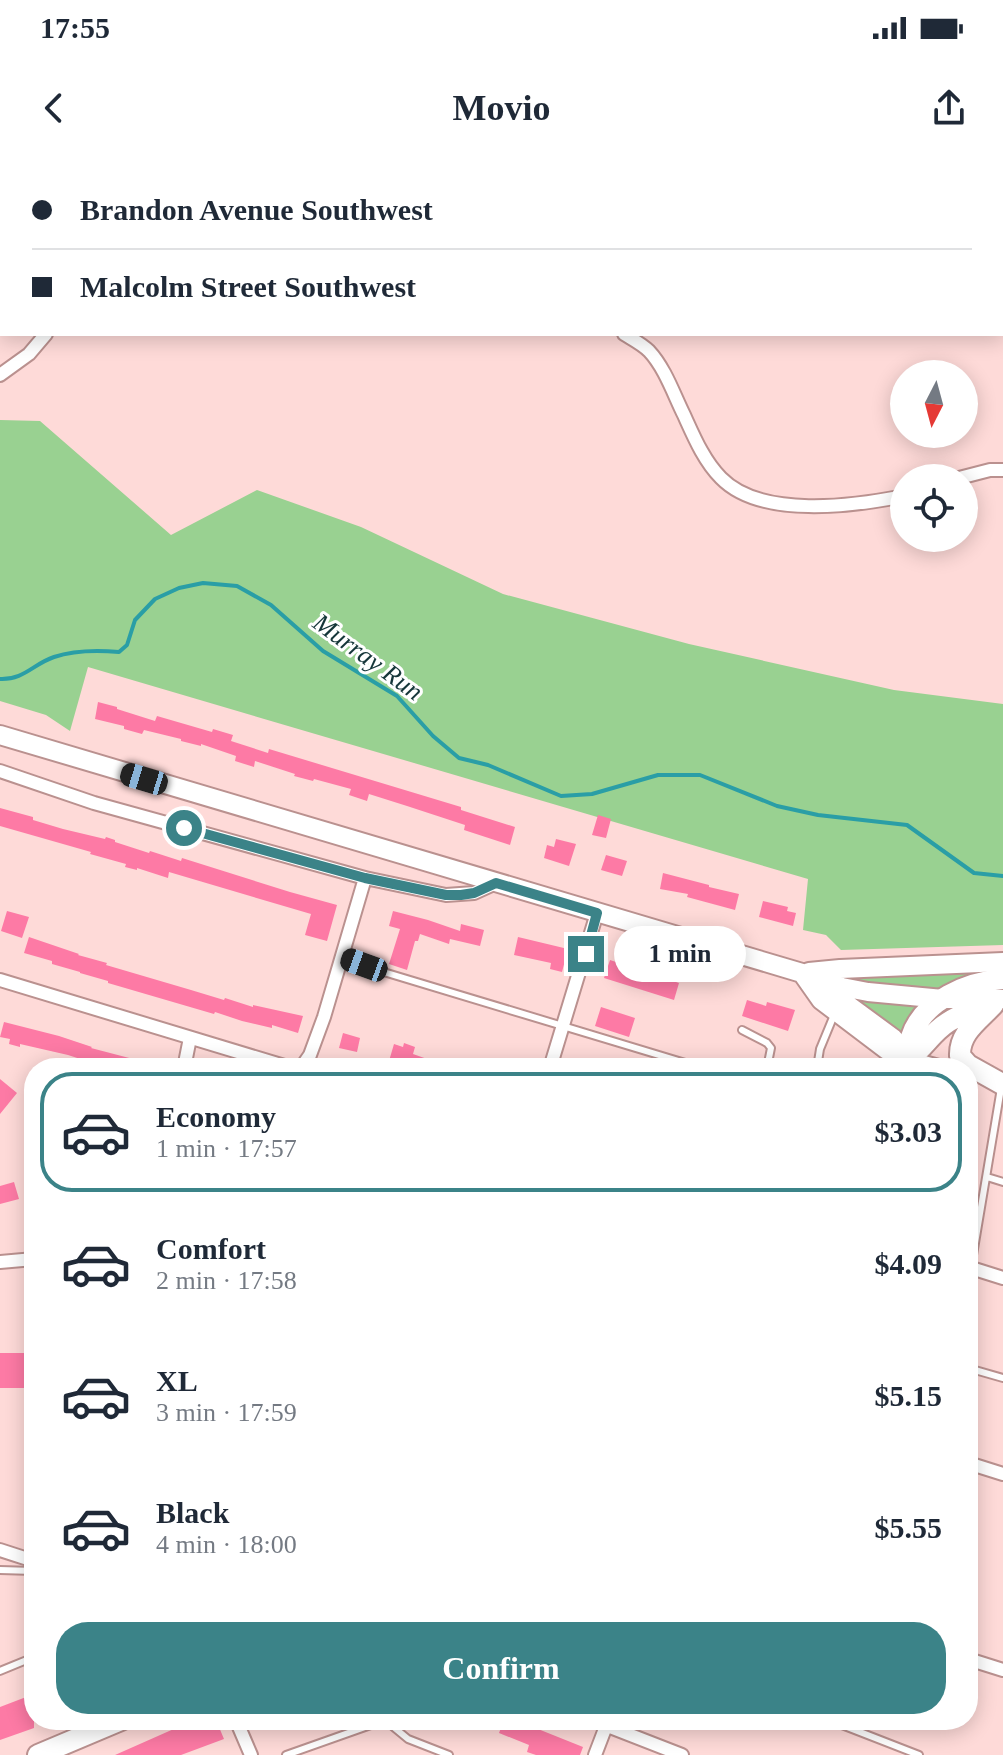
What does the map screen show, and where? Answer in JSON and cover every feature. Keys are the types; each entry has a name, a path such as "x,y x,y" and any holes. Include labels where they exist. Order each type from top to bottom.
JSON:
{"main road":[{"path":"0,735 842,987 868,992 1000,1002"},
{"path":"802,973 1003,962"},
{"path":"802,973 821,1000 901,1058"},
{"path":"802,973 893,1038 906,1058"},
{"path":"909,1058 913,1033 931,1009 958,990 975,983 1003,979"},
{"path":"914,1058 951,1020 1000,1002"},
{"path":"962,1058 960,1043 965,1034 1000,1002"},
{"path":"978,1071 1002,1084"},
{"path":"38,1755 97,1730"}],"street":[{"path":"0,375 29,354 44,336"},
{"path":"627,336 658,362 700,449 722,479 734,489 768,501 794,505 826,506 890,499"},
{"path":"978,473 1003,470"},
{"path":"0,771 94,803 365,878 446,895 474,893 496,883"},
{"path":"308,1058 324,1017 365,878"},
{"path":"553,1058 597,913"},
{"path":"0,980 257,1058"},
{"path":"186,1058 190,1038"},
{"path":"978,1077 1002,1084"},
{"path":"0,1262 24,1260"},
{"path":"978,1270 1003,1278"},
{"path":"978,1466 1003,1474"},
{"path":"0,1550 24,1558"},
{"path":"978,1662 1003,1670"},
{"path":"240,1730 251,1755"},
{"path":"595,1755 604,1730"},
{"path":"623,1730 682,1755"}],"lane":[{"path":"342,957 668,1058"},
{"path":"819,1058 832,1017 837,1012"},
{"path":"742,1030 767,1043 771,1048 769,1058"},
{"path":"978,1222 1002,1084"},
{"path":"987,1177 1003,1182"},
{"path":"978,1371 1003,1378"},
{"path":"0,1570 24,1571"},
{"path":"0,1671 24,1661"},
{"path":"286,1755 357,1730"},
{"path":"398,1730 408,1739 449,1755"},
{"path":"855,1730 919,1755"}],"green space":[{"path":"0,420 40,421 171,535 257,490 361,527 503,594 689,644 894,690 1003,704 1003,945 841,950 826,935 803,930 808,879 88,667 70,731 46,715 0,701"},
{"path":"988,969 988,972 938,989 835,978"},
{"path":"849,996 921,1004 901,1035"}],"building":[{"path":"98,702 155,721 157,716 212,732 213,729 233,735 231,741 268,753 269,749 461,807 461,810 515,827 510,845 464,830 465,825 369,794 367,801 349,795 351,789 294,776 255,761 254,767 235,761 236,756 201,744 144,730 142,734 95,719"},
{"path":"0,808 63,829 106,837 181,861 182,858 337,905 327,941 305,935 311,914 169,872 168,878 125,867 126,864 91,852 0,826"},
{"path":"598,815 611,819 606,838 592,835"},
{"path":"556,839 576,844 569,866 544,858 547,845 554,847"},
{"path":"606,855 627,861 622,876 601,870"},
{"path":"663,873 739,894 735,910 687,897 688,894 660,889"},
{"path":"763,901 788,907 787,911 796,913 793,926 759,917"},
{"path":"7,911 29,917 22,938 1,931"},
{"path":"393,911 460,931 461,924 484,930 480,946 450,939 449,944 420,934 407,970 389,964 400,929 389,926"},
{"path":"29,937 106,965 224,1000 303,1016 298,1033 214,1014 52,964 52,961 24,953"},
{"path":"518,937 568,949 562,972 550,969 551,963 514,955"},
{"path":"610,960 679,983 674,1000 604,978"},
{"path":"747,1000 795,1010 788,1031 742,1016"},
{"path":"601,1007 635,1018 629,1037 595,1026"},
{"path":"4,1022 129,1058 77,1058 20,1044 20,1047 9,1044 10,1039 0,1037"},
{"path":"343,1033 360,1038 357,1052 339,1048"},
{"path":"404,1043 415,1047 413,1054 424,1058 390,1058 394,1044 403,1047"},
{"path":"0,1079 17,1093 0,1114"},
{"path":"14,1182 19,1199 0,1204 0,1186"},
{"path":"0,1353 24,1353 24,1388 0,1388"},
{"path":"24,1698 24,1730 28,1730 0,1740 0,1707"},
{"path":"171,1730 220,1730 224,1739 181,1755 115,1755"},
{"path":"500,1730 540,1730 583,1747 580,1755 536,1755 527,1752 529,1745 499,1733"}],"waterway":[{"name":"Murray Run","path":"0,679 16,677 62,655 86,651 119,652 127,645 135,620 155,599 179,588 203,583 237,586 271,605 323,651 397,696 433,736 459,758 488,765 561,796 592,794 658,775 700,775 777,806 818,815 907,825 974,873 1003,876"}],"route":[{"path":"184,828 365,878 446,895 474,893 496,883 597,913 586,954"}]}
